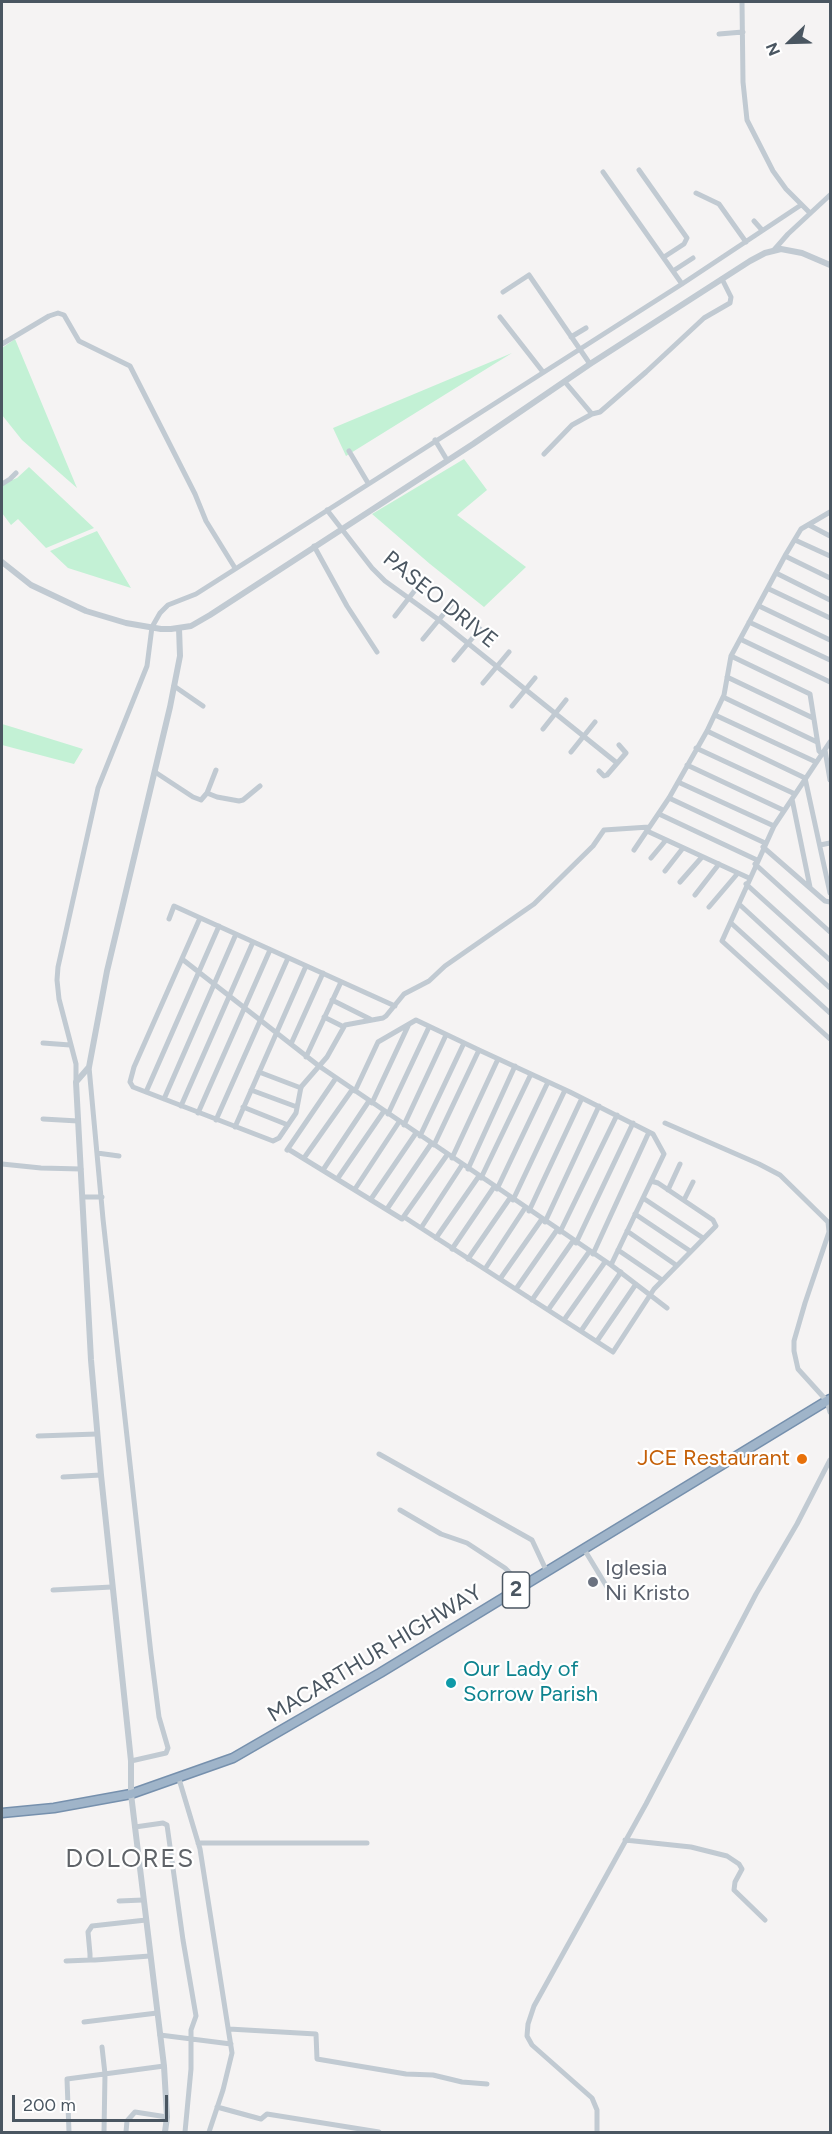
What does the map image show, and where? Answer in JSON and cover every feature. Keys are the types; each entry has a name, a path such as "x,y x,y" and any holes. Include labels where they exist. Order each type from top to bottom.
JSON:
{"highway":[{"name":"MACARTHUR HIGHWAY","path":"2,1813 62,1807 131,1794 179,1779 233,1758 547,1572 829,1400"}],"street":[{"path":"742,2 743,82 747,120 773,171 810,213"},
{"path":"718,34 742,32"},
{"path":"639,170 687,238 684,244 664,257"},
{"path":"603,172 682,284"},
{"path":"696,193 719,204 746,242"},
{"path":"773,251 831,195"},
{"path":"165,2133 167,2117 164,2066 131,1794 131,1761 97,1434 76,1064 59,999 58,967 98,788 147,666 153,627 160,613 168,605 196,594 682,284 801,205"},
{"path":"754,221 762,230"},
{"path":"2,562 31,585 68,604 112,619 153,627 179,628 202,620 590,364 758,257 781,249 802,253 831,265"},
{"path":"673,270 693,258"},
{"path":"503,292 529,275 590,364"},
{"path":"544,454 572,425 600,412 704,318 730,303 731,297 722,279"},
{"path":"2,344 49,315 58,313 64,315 79,341 130,366 192,487 206,521 235,568"},
{"path":"500,317 543,372"},
{"path":"571,337 586,328"},
{"path":"565,382 592,414"},
{"path":"435,440 447,460"},
{"path":"349,451 368,483"},
{"path":"2,484 16,473"},
{"name":"PASEO DRIVE","path":"327,510 376,573 439,620 617,763"},
{"path":"634,850 669,798 707,731 723,697 731,656 785,556 801,529 830,513"},
{"path":"809,525 831,536"},
{"path":"795,540 831,556"},
{"path":"314,546 352,615 377,652"},
{"path":"785,556 831,578"},
{"path":"776,573 831,600"},
{"path":"395,616 419,585"},
{"path":"769,589 831,618"},
{"path":"423,639 451,605"},
{"path":"759,606 831,640"},
{"path":"749,622 831,660"},
{"path":"131,1761 166,1753 168,1748 159,1716 151,1654 89,1067 107,971 174,686 180,656 179,628"},
{"path":"454,660 480,628"},
{"path":"740,639 831,682"},
{"path":"483,683 509,652"},
{"path":"731,656 810,694 819,751 823,752 831,780"},
{"path":"727,677 813,718"},
{"path":"512,706 535,678"},
{"path":"174,686 203,706"},
{"path":"723,697 817,742"},
{"path":"543,729 566,700"},
{"path":"715,715 816,762"},
{"path":"571,752 595,722"},
{"path":"707,731 805,778"},
{"path":"719,949 746,884 774,826 831,742"},
{"path":"599,771 606,776 626,752 620,745"},
{"path":"696,748 794,797"},
{"path":"687,765 783,810"},
{"path":"155,772 201,800 207,793 216,770"},
{"path":"805,778 831,893"},
{"path":"678,782 774,826"},
{"path":"207,793 239,801 260,786"},
{"path":"794,797 810,888"},
{"path":"669,798 764,845 825,901 831,902"},
{"path":"659,814 756,862 831,932"},
{"path":"201,918 130,1082 133,1087 273,1142 279,1138 296,1113 301,1088 327,1057 347,1023 383,1018 404,994 429,981 445,966 534,904 593,846 604,831 648,830 749,878"},
{"path":"651,858 666,840"},
{"path":"820,845 831,843"},
{"path":"665,871 683,848"},
{"path":"680,882 702,856"},
{"path":"695,895 719,864"},
{"path":"709,907 738,873"},
{"path":"746,884 831,960"},
{"path":"739,904 831,988"},
{"path":"169,919 174,906 394,1006"},
{"path":"731,923 831,1013"},
{"path":"146,1092 219,926"},
{"path":"164,1099 236,934"},
{"path":"722,941 831,1039"},
{"path":"181,1106 254,942"},
{"path":"198,1113 270,950"},
{"path":"216,1120 288,958"},
{"path":"182,959 306,1057 543,1221 611,1265 667,1308"},
{"path":"235,1127 306,966"},
{"path":"291,1044 322,974"},
{"path":"306,1057 341,982"},
{"path":"332,1000 372,1019"},
{"path":"324,1017 344,1027"},
{"path":"304,1158 354,1090 378,1042 416,1020 617,1115 650,1132 659,1142 664,1154 611,1265"},
{"path":"323,1170 370,1102 409,1024"},
{"path":"338,1178 386,1113 429,1027"},
{"path":"355,1189 402,1123 446,1035"},
{"path":"43,1043 70,1045"},
{"path":"371,1199 418,1134 464,1043"},
{"path":"387,1209 433,1145 479,1050"},
{"path":"404,1217 450,1156 498,1059"},
{"path":"421,1228 465,1167 515,1066"},
{"path":"76,1082 89,1067"},
{"path":"259,1072 301,1088"},
{"path":"436,1238 480,1177 531,1074"},
{"path":"336,1078 287,1150 338,1178 402,1219 404,1217 613,1352 662,1280 714,1228 715,1223 684,1200 651,1181"},
{"path":"452,1249 496,1188 548,1082"},
{"path":"251,1090 297,1107"},
{"path":"468,1259 512,1199 565,1090"},
{"path":"485,1269 527,1209 582,1098"},
{"path":"500,1279 543,1221 599,1106"},
{"path":"243,1107 288,1125"},
{"path":"516,1289 559,1231 617,1115"},
{"path":"43,1119 78,1121"},
{"path":"665,1123 780,1175 828,1222 830,1232 794,1341 794,1351 798,1369 829,1400 831,1412"},
{"path":"532,1300 575,1242 633,1124"},
{"path":"548,1310 591,1253 650,1132"},
{"path":"97,1153 119,1156"},
{"path":"2,1164 81,1169"},
{"path":"668,1190 680,1164"},
{"path":"684,1200 693,1182"},
{"path":"83,1197 102,1197"},
{"path":"643,1198 703,1238"},
{"path":"635,1214 690,1251"},
{"path":"627,1231 676,1265"},
{"path":"618,1250 662,1280"},
{"path":"564,1320 605,1262"},
{"path":"581,1331 621,1272"},
{"path":"597,1341 636,1284"},
{"path":"38,1436 97,1434"},
{"path":"380,1454 532,1540 547,1572"},
{"path":"597,2133 597,2110 592,2098 528,2040 526,2030 534,2006 646,1804 756,1594 831,1460"},
{"path":"63,1477 101,1475"},
{"path":"400,1510 441,1534 467,1543 505,1568 523,1586"},
{"path":"584,1549 607,1587"},
{"path":"53,1590 112,1587"},
{"path":"179,1779 198,1843 231,2044 231,2061 209,2133"},
{"path":"135,1827 163,1823 167,1825 196,2016 192,2027 185,2133"},
{"path":"625,1840 691,1847 727,1856 739,1864 742,1869 733,1886 734,1890 765,1920"},
{"path":"198,1843 367,1844"},
{"path":"119,1901 143,1900"},
{"path":"90,1960 89,1928 146,1920"},
{"path":"66,1961 150,1956"},
{"path":"84,2022 157,2013"},
{"path":"229,2029 316,2034 317,2059 487,2084"},
{"path":"160,2036 231,2044"},
{"path":"102,2047 105,2074 104,2133"},
{"path":"69,2133 66,2079 164,2066"},
{"path":"217,2107 261,2119 267,2114 379,2133"},
{"path":"126,2133 127,2121 135,2112 167,2117"}],"green space":[{"path":"15,339 77,488 22,440 2,415 2,348"},
{"path":"512,353 346,456 333,428"},
{"path":"464,459 487,490 457,515 526,567 484,607 372,514"},
{"path":"29,467 94,528 46,548 18,519 11,525 2,513 2,484 17,478"},
{"path":"97,531 131,588 68,568 50,551"},
{"path":"2,724 83,749 74,764 2,745"}],"place":[{"name":"JCE Restaurant","path":"802,1459"},
{"name":"Iglesia Ni Kristo","path":"593,1582"},
{"name":"Our Lady of Sorrow Parish","path":"451,1683"}],"district":[{"name":"DOLORES","path":"130,1859"}]}
